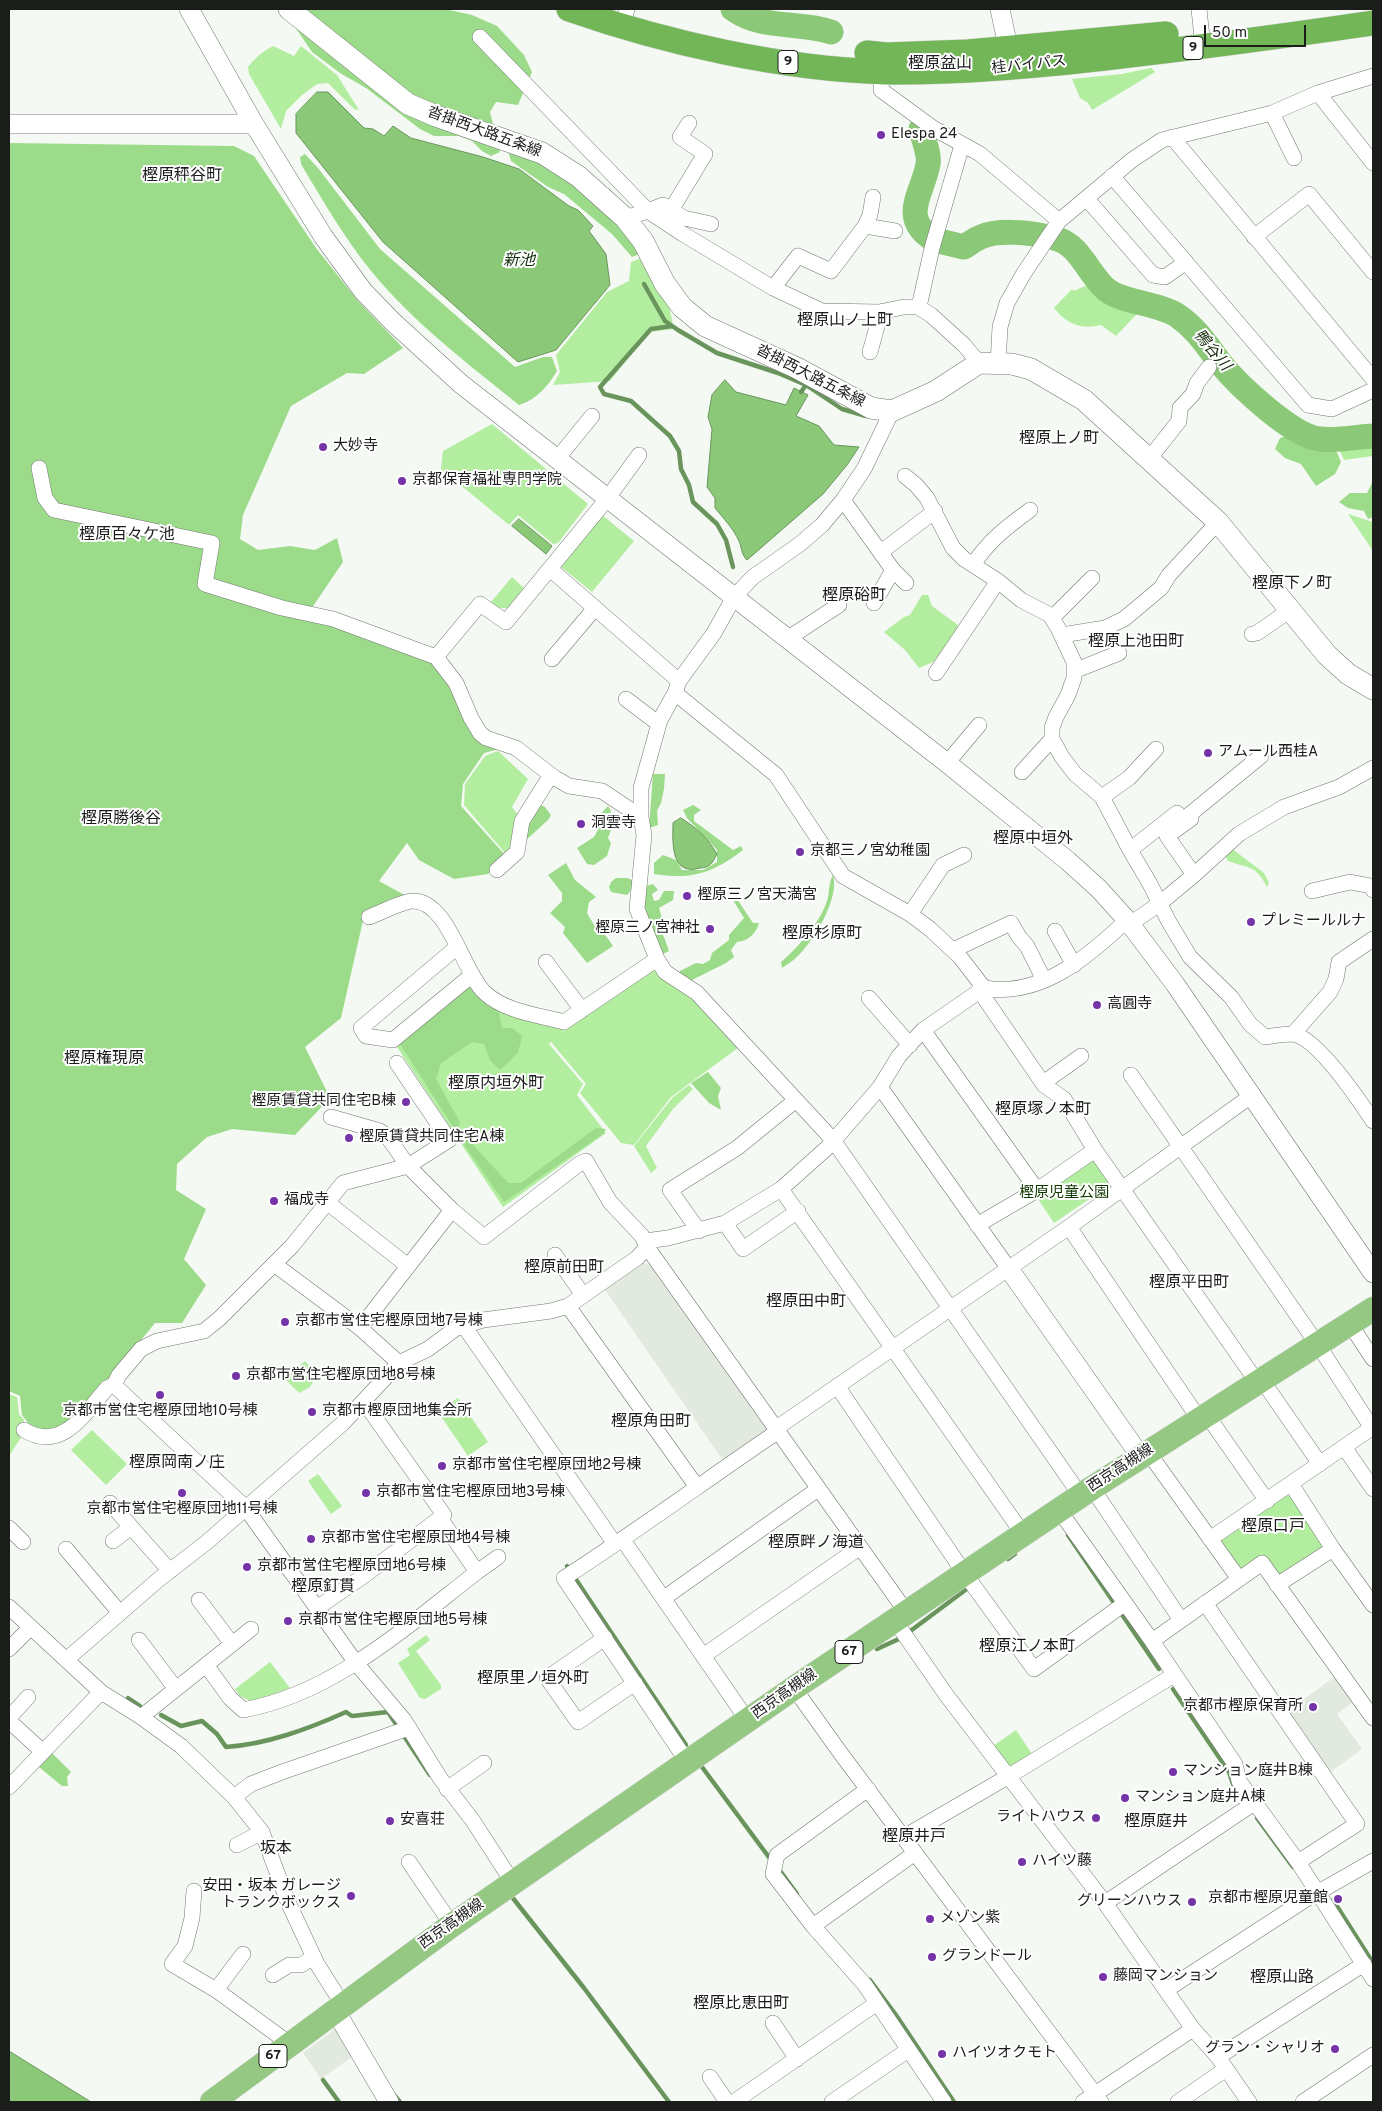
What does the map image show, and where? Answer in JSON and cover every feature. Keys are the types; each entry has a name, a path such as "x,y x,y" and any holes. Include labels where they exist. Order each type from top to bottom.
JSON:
{"highway":[{"name":"桂バイパス","path":"569,9 624,14 739,38 810,49 886,55 968,52 1010,57"},
{"name":"桂バイパス","path":"624,14 735,54 808,65 882,72 968,72 1010,57 1201,28 1362,9"},
{"name":"桂バイパス","path":"1201,28 1373,23"}],"main road":[{"name":"沓掛西大路五条線","path":"289,9 408,104 436,116 542,153 578,176 625,218 643,241 665,284 682,308 705,326 797,368 871,408 892,411"},
{"path":"892,411 936,391 988,363 1031,369 1084,400 1150,458 1218,522 1327,655 1348,674 1373,689"},
{"name":"西京高槻線","path":"212,2102 452,1925 794,1688 903,1626 965,1574 1023,1534 1144,1454 1373,1310"}],"street":[{"path":"190,9 254,124 324,236 363,291 461,384 947,763 1068,861 1099,889 1129,922 1175,984 1373,1273"},
{"path":"1000,9 1010,57"},
{"path":"480,37 648,211 683,234 773,288 822,311 881,312 904,306 919,307 932,315 988,363 1007,303 1059,221 1112,176 1159,142 1172,137 1272,113 1318,93 1373,76"},
{"path":"882,72 881,90 933,128 980,154 1059,221"},
{"path":"1318,93 1373,163"},
{"path":"1272,113 1294,158"},
{"path":"671,210 705,154 680,137 689,123"},
{"path":"9,124 254,124"},
{"path":"1172,137 1373,379"},
{"path":"919,307 932,248 962,145"},
{"path":"1112,176 1308,405 1332,409 1373,390"},
{"path":"1254,237 1308,194 1373,272"},
{"path":"773,288 798,256 831,271 865,226 870,215 873,197"},
{"path":"1087,199 1153,276 1164,276 1186,262"},
{"path":"625,218 663,205 684,218 711,224"},
{"path":"865,226 894,231"},
{"path":"870,352 881,312"},
{"path":"1150,458 1179,421 1180,408 1193,394 1197,383 1209,367"},
{"path":"892,411 864,469 843,500 814,532 753,577 734,597 714,633 677,687 659,724 641,788 641,817 644,835 637,909 656,959 665,972 697,994 833,1140 951,1308 1181,1620"},
{"path":"557,459 592,416"},
{"path":"436,657 480,604 506,622 607,499 640,455"},
{"path":"39,468 45,498 54,510 212,543 205,584 282,608 333,619 436,657 456,682 480,733 486,738 516,748 551,776 569,786 602,791 641,817"},
{"path":"905,476 916,485 935,510 944,534 953,548 964,559 998,581 1021,600 1052,618 1074,662 1074,678 1068,696 1052,728 1052,739 1075,774 1102,796 1159,904 1190,957 1231,998 1250,1024 1265,1037 1293,1034 1302,1038 1322,1053 1373,1120"},
{"path":"843,500 894,570 906,583"},
{"path":"881,552 935,510"},
{"path":"973,565 981,552 1002,531 1030,510"},
{"path":"1062,635 1105,628 1124,619 1161,588 1169,575 1218,522"},
{"path":"550,568 595,608 677,687 776,775 843,876 910,914 953,950 982,989 1043,1083 1064,1098 1095,1150 1320,1464"},
{"path":"874,603 894,570"},
{"path":"1052,618 1092,578"},
{"path":"936,673 998,581"},
{"path":"787,639 839,604"},
{"path":"552,659 595,608"},
{"path":"1252,634 1257,633 1290,610"},
{"path":"1074,672 1120,653"},
{"path":"626,699 659,724"},
{"path":"947,763 979,724"},
{"path":"1022,772 1052,739"},
{"path":"1102,796 1129,778 1156,749"},
{"path":"1194,875 1168,836 1192,819 1189,815 1261,756"},
{"path":"66,1660 170,1571 207,1542 343,1423 399,1363 428,1349 455,1329 484,1320 551,1311 568,1306 637,1258 646,1244 725,1224 781,1189 828,1147 880,1086 899,1056 923,1030 982,989 1017,988 1044,980 1074,965 1129,922 1159,904 1239,834 1284,807 1339,787 1373,768"},
{"path":"497,870 517,852 522,821 551,776"},
{"path":"1130,850 1177,812"},
{"path":"910,914 943,865 960,862"},
{"path":"1312,891 1350,882 1371,886 1373,890"},
{"path":"369,917 411,901 427,904 441,918 472,975 485,993 496,1002 523,1012 564,1022 656,959"},
{"path":"953,950 1011,923 1027,946 1044,980"},
{"path":"1055,931 1074,965"},
{"path":"1293,1034 1330,992 1336,979 1339,962 1373,939"},
{"path":"456,947 361,1028 366,1036 393,1040 472,975"},
{"path":"546,962 582,1010"},
{"path":"869,998 910,1045"},
{"path":"923,1030 1037,1190"},
{"path":"1043,1083 1081,1056"},
{"path":"24,1430 32,1435 41,1436 65,1433 107,1388 114,1386 119,1375 141,1349 157,1341 204,1331 219,1319 292,1246 343,1183 408,1166 449,1140 397,1063"},
{"path":"1131,1075 1318,1345 1373,1428 1210,1540"},
{"path":"880,1086 1009,1269 1144,1454 1239,1579"},
{"path":"688,1763 564,1578 619,1542 837,1386 1069,1227 1251,1096"},
{"path":"699,1231 670,1190 737,1148 796,1100"},
{"path":"330,1116 380,1131 387,1136 408,1166 452,1210 484,1237 579,1164 586,1161 610,1202 642,1236 776,1431 860,1548 903,1626 947,1696 1105,1903 1193,2029 1222,2063 1249,2102"},
{"path":"977,1224 1037,1190 1095,1150"},
{"path":"781,1189 798,1210 1023,1534"},
{"path":"328,1203 408,1266"},
{"path":"360,1328 452,1210"},
{"path":"725,1224 743,1249 798,1210"},
{"path":"1069,1227 1203,1417 1267,1501"},
{"path":"555,1255 584,1295"},
{"path":"274,1264 360,1328 399,1363"},
{"path":"568,1306 697,1487"},
{"path":"1350,1324 1373,1359"},
{"path":"464,1326 619,1542 664,1598 748,1721"},
{"path":"114,1386 245,1508 356,1664 404,1720 447,1789 473,1821 513,1883"},
{"path":"837,1386 965,1574 1034,1669 1120,1607"},
{"path":"317,1608 365,1576 444,1515 364,1402"},
{"path":"1344,1447 1373,1489"},
{"path":"1291,1484 1333,1549 1373,1605"},
{"path":"664,1598 818,1489"},
{"path":"110,1502 170,1571"},
{"path":"1059,1510 1120,1607 1152,1641 1235,1764 1239,1781 1298,1862 1373,1978"},
{"path":"440,1518 477,1572"},
{"path":"113,1540 131,1527"},
{"path":"10,1531 23,1542"},
{"path":"703,1656 860,1548"},
{"path":"1277,1585 1333,1549"},
{"path":"66,1550 120,1613"},
{"path":"206,1665 230,1698 243,1710 261,1707 309,1688 356,1664 498,1557"},
{"path":"1152,1641 1262,1563 1373,1718"},
{"path":"199,1600 232,1644"},
{"path":"1206,1603 1357,1824 1298,1862"},
{"path":"9,1607 101,1692 141,1717 181,1746 234,1796 262,1832 288,1902 339,2007 389,2102"},
{"path":"9,1649 31,1627"},
{"path":"141,1717 251,1629"},
{"path":"605,1638 547,1678 578,1722 635,1684"},
{"path":"139,1640 176,1689"},
{"path":"904,1837 1009,1776 1174,1675"},
{"path":"794,1688 904,1837 1093,2100 1193,2029"},
{"path":"9,1787 101,1692"},
{"path":"28,1697 9,1720 42,1752"},
{"path":"234,1796 251,1784 409,1728"},
{"path":"447,1789 484,1763"},
{"path":"868,1789 778,1855 773,1874 865,1986 944,2102"},
{"path":"1105,1903 1254,1803"},
{"path":"237,1845 262,1832"},
{"path":"814,1926 915,1853"},
{"path":"1166,1990 1318,1893 1373,1861"},
{"path":"408,1862 452,1925"},
{"path":"194,1891 192,1918 185,1946 172,1964 216,1990 290,2044"},
{"path":"216,1990 243,1954"},
{"path":"273,1975 288,1965 301,1965 314,1957"},
{"path":"1178,2102 1222,2063 1364,1964"},
{"path":"734,2102 798,2059 876,2002"},
{"path":"773,2023 798,2059"},
{"path":"832,2102 908,2050"},
{"path":"1303,2102 1373,2055"},
{"path":"710,2077 727,2102"}],"shaded area":[{"path":"290,9 445,9 472,15 497,26 524,55 532,72 518,105 496,102 490,112 500,152 491,156 482,151 472,141 459,136 434,136 420,129 366,88 340,73 312,52 289,18"},
{"path":"9,143 234,146 254,156 316,248 358,301 403,348 364,374 347,373 291,406 243,515 240,539 258,550 290,546 315,550 337,538 343,562 307,615 425,654 499,749 484,753 463,784 461,806 506,856 488,874 454,879 419,860 407,843 379,881 410,898 364,916 341,1018 305,1047 330,1098 295,1135 232,1129 207,1137 177,1164 176,1190 206,1209 184,1259 206,1285 182,1323 155,1323 68,1429 35,1432 22,1415 20,1396 9,1391"},
{"path":"507,147 541,159 627,227 642,253 632,257 612,234 564,194 548,187 511,161"},
{"path":"305,154 318,168 380,249 515,367 543,357 552,357 557,371 541,392 531,400 519,405 442,342 388,291 335,220 301,164 300,157"},
{"path":"1290,435 1313,444 1333,443 1341,462 1335,474 1316,486 1301,464 1285,458 1275,449 1280,438"},
{"path":"1373,481 1373,517 1368,519 1364,511 1348,508 1339,502 1350,493 1367,493"},
{"path":"653,774 665,774 664,789 657,811 658,825 649,828"},
{"path":"693,805 701,810 694,815 694,821 733,850 741,846 743,850 722,864 702,873 680,876 654,874 654,863 663,855 676,860 682,870 703,870 717,862 717,850 687,818 683,810"},
{"path":"535,806 544,806 551,815 526,840 523,836"},
{"path":"608,806 611,811 608,822 612,827 608,838 611,843 607,856 594,865 587,864 577,848 594,837 599,828 596,819"},
{"path":"566,863 575,880 596,897 589,902 587,913 597,930 606,936 613,946 587,963 563,933 565,927 550,913 562,901 562,893 548,875"},
{"path":"833,875 833,895 818,929 798,956 782,968 781,962 801,942 820,917 827,901"},
{"path":"616,878 628,878 633,881 632,889 627,895 611,892 609,887"},
{"path":"653,884 658,890 652,894 654,901 659,900 664,891 674,891 673,900 659,908 663,922 658,927 669,951 663,954 644,908 646,886"},
{"path":"735,896 753,923 759,923 754,934 737,942 731,950 734,957 726,963 688,982 678,974 680,971 696,963 703,964 710,960 712,953 729,940 729,935 744,918 733,900"},
{"path":"468,986 499,1013 502,1028 512,1028 522,1036 518,1053 500,1070 490,1060 484,1044 472,1042 441,1063 436,1079 460,1122 457,1133 400,1044"},
{"path":"708,1072 721,1088 718,1096 721,1110 709,1103 691,1083"},
{"path":"596,1128 606,1129 603,1134 504,1202 460,1139 465,1136 508,1183 521,1183"},
{"path":"643,1263 653,1265 767,1427 766,1433 724,1462 605,1290"},
{"path":"1336,1676 1354,1701 1337,1714 1362,1749 1329,1773 1287,1711"},
{"path":"52,1753 71,1772 67,1777 68,1786 62,1786 39,1767"},
{"path":"336,2028 353,2056 321,2079 303,2053"}],"green space":[{"path":"273,46 294,56 301,46 337,75 359,110 354,109 328,83 317,84 302,95 286,111 281,129 249,74 248,67 259,55"},
{"path":"1151,68 1155,72 1092,110 1088,103 1080,98 1072,79 1122,74"},
{"path":"644,257 668,302 674,329 649,332 610,381 553,385 560,372 556,355 607,292 629,281 631,262"},
{"path":"1094,282 1108,296 1136,305 1137,314 1116,336 1101,325 1087,327 1069,322 1054,308 1072,289 1074,291"},
{"path":"492,424 588,504 558,543 553,544 518,515 509,525 441,469 443,451"},
{"path":"1373,440 1373,456 1344,460 1337,445"},
{"path":"1348,514 1373,522 1373,551"},
{"path":"602,515 634,541 592,592 560,566"},
{"path":"512,577 526,590 511,608 499,608 491,602"},
{"path":"922,595 928,595 932,606 958,625 960,630 933,662 919,668 905,650 884,632 904,617 910,615"},
{"path":"498,751 528,779 512,807 518,815 512,848 506,854 464,805 465,784 485,756"},
{"path":"1231,848 1264,873 1269,883 1267,887 1259,874 1251,868 1228,861 1224,854"},
{"path":"651,968 669,984 690,994 738,1048 671,1097 634,1145 621,1143 580,1093 586,1084 551,1042 549,1044 583,1084 577,1095 606,1133 503,1207 395,1044 468,983 565,1028 562,1032"},
{"path":"689,1085 693,1089 673,1109 646,1146 657,1168 651,1173 634,1146 673,1097"},
{"name":"樫原児童公園","path":"1091,1153 1110,1181 1110,1185 1054,1223 1034,1193"},
{"path":"305,1361 317,1375 310,1387 299,1393 285,1379"},
{"path":"9,1394 17,1397 19,1414 24,1420 24,1433 9,1456"},
{"path":"458,1398 488,1442 468,1456 438,1412"},
{"path":"92,1430 127,1464 106,1485 71,1450"},
{"path":"318,1474 342,1506 331,1514 308,1481"},
{"path":"1286,1495 1292,1496 1325,1545 1324,1550 1280,1580 1263,1557 1242,1571 1218,1542"},
{"path":"426,1635 430,1640 416,1651 441,1685 441,1689 425,1699 420,1698 398,1663 410,1655 407,1649"},
{"path":"270,1662 290,1688 253,1702 240,1696 235,1689"},
{"path":"1016,1730 1032,1754 1011,1768 993,1746"}],"water":[{"name":"新池","path":"317,92 328,92 364,128 373,129 384,136 393,126 411,138 483,157 519,169 569,206 578,210 593,226 589,231 606,254 610,285 556,350 518,362 383,242 296,133 296,114"},
{"path":"725,380 736,392 786,405 794,388 808,395 796,416 819,426 834,445 859,447 823,494 747,560 734,532 715,508 715,498 707,487 712,429 708,417 712,395"},
{"path":"519,519 552,546 546,554 512,526"},
{"path":"681,818 701,833 717,854 709,866 689,869 682,867 678,862 673,842 673,823"},
{"path":"9,2051 91,2102 9,2102"}],"waterway":[{"name":"鴨谷川","path":"733,9 744,16 768,23 831,32"},
{"name":"鴨谷川","path":"921,129 927,151 928,164 915,213 922,230 931,238"},
{"name":"鴨谷川","path":"939,241 964,247 979,238 995,233 1029,233 1043,236"},
{"name":"鴨谷川","path":"1057,239 1065,242 1072,248 1101,284 1113,294 1171,312 1185,321 1197,332 1221,364 1240,384 1281,420 1309,436 1320,439 1373,436"},
{"path":"644,284 665,321 678,330 717,353 778,373 806,385 801,392"},
{"path":"672,326 651,329 600,387 604,394 631,401 670,436 679,451 681,469 689,485 693,502 717,524 726,540 733,567"},
{"path":"806,385 842,409 866,416"},
{"path":"1068,1535 1159,1669"},
{"path":"1008,1559 1015,1554"},
{"path":"567,1566 686,1745"},
{"path":"877,1649 901,1638 968,1588"},
{"path":"1173,1689 1229,1772 1233,1784"},
{"path":"128,1698 140,1706"},
{"path":"161,1715 181,1726 202,1721 217,1734 226,1747 257,1743 288,1735 346,1712 352,1716 388,1712 430,1775"},
{"path":"702,1767 771,1860"},
{"path":"1257,1818 1293,1867"},
{"path":"778,1868 797,1894"},
{"path":"512,1897 584,1988 669,2102"},
{"path":"1333,1900 1373,1963"},
{"path":"870,1980 896,2015 954,2102"},
{"path":"323,2080 339,2102"},
{"path":"394,2095 400,2102"}],"place":[{"name":"Elespa 24","path":"881,135"},
{"name":"大妙寺","path":"323,447"},
{"name":"京都保育福祉専門学院","path":"402,481"},
{"name":"アムール西桂A","path":"1208,753"},
{"name":"洞雲寺","path":"581,824"},
{"name":"京都三ノ宮幼稚園","path":"800,852"},
{"name":"樫原三ノ宮天満宮","path":"687,896"},
{"name":"プレミールルナ","path":"1251,922"},
{"name":"樫原三ノ宮神社","path":"710,929"},
{"name":"高圓寺","path":"1097,1005"},
{"name":"樫原賃貸共同住宅B棟","path":"406,1102"},
{"name":"樫原賃貸共同住宅A棟","path":"349,1138"},
{"name":"福成寺","path":"274,1201"},
{"name":"京都市営住宅樫原団地7号棟","path":"285,1322"},
{"name":"京都市営住宅樫原団地8号棟","path":"236,1376"},
{"name":"京都市営住宅樫原団地10号棟","path":"160,1395"},
{"name":"京都市樫原団地集会所","path":"312,1412"},
{"name":"京都市営住宅樫原団地2号棟","path":"442,1466"},
{"name":"京都市営住宅樫原団地11号棟","path":"182,1493"},
{"name":"京都市営住宅樫原団地3号棟","path":"366,1493"},
{"name":"京都市営住宅樫原団地4号棟","path":"311,1539"},
{"name":"京都市営住宅樫原団地6号棟","path":"247,1567"},
{"name":"京都市営住宅樫原団地5号棟","path":"288,1621"},
{"name":"京都市樫原保育所","path":"1313,1707"},
{"name":"マンション庭井B棟","path":"1173,1772"},
{"name":"マンション庭井A棟","path":"1125,1798"},
{"name":"ライトハウス","path":"1096,1818"},
{"name":"安喜荘","path":"390,1821"},
{"name":"ハイツ藤","path":"1022,1862"},
{"name":"安田・坂本 ガレージ トランクボックス","path":"351,1896"},
{"name":"京都市樫原児童館","path":"1338,1899"},
{"name":"グリーンハウス","path":"1192,1902"},
{"name":"メゾン紫","path":"930,1919"},
{"name":"グランドール","path":"932,1957"},
{"name":"藤岡マンション","path":"1103,1977"},
{"name":"グラン・シャリオ","path":"1335,2049"},
{"name":"ハイツオクモト","path":"942,2054"}],"district":[{"name":"樫原盆山","path":"940,65"},
{"name":"樫原秤谷町","path":"182,177"},
{"name":"樫原山ノ上町","path":"845,322"},
{"name":"樫原上ノ町","path":"1059,440"},
{"name":"樫原百々ケ池","path":"127,536"},
{"name":"樫原下ノ町","path":"1292,585"},
{"name":"樫原硲町","path":"854,597"},
{"name":"樫原上池田町","path":"1136,643"},
{"name":"樫原勝後谷","path":"121,820"},
{"name":"樫原中垣外","path":"1033,840"},
{"name":"樫原杉原町","path":"822,935"},
{"name":"樫原権現原","path":"104,1060"},
{"name":"樫原内垣外町","path":"496,1085"},
{"name":"樫原塚ノ本町","path":"1043,1111"},
{"name":"樫原前田町","path":"564,1269"},
{"name":"樫原平田町","path":"1189,1284"},
{"name":"樫原田中町","path":"806,1303"},
{"name":"樫原角田町","path":"651,1423"},
{"name":"樫原岡南ノ庄","path":"177,1464"},
{"name":"樫原口戸","path":"1273,1528"},
{"name":"樫原畔ノ海道","path":"816,1544"},
{"name":"樫原釘貫","path":"323,1588"},
{"name":"樫原江ノ本町","path":"1027,1648"},
{"name":"樫原里ノ垣外町","path":"533,1680"},
{"name":"樫原庭井","path":"1156,1823"},
{"name":"樫原井戸","path":"914,1838"},
{"name":"坂本","path":"276,1850"},
{"name":"樫原山路","path":"1282,1979"},
{"name":"樫原比恵田町","path":"741,2005"}]}
